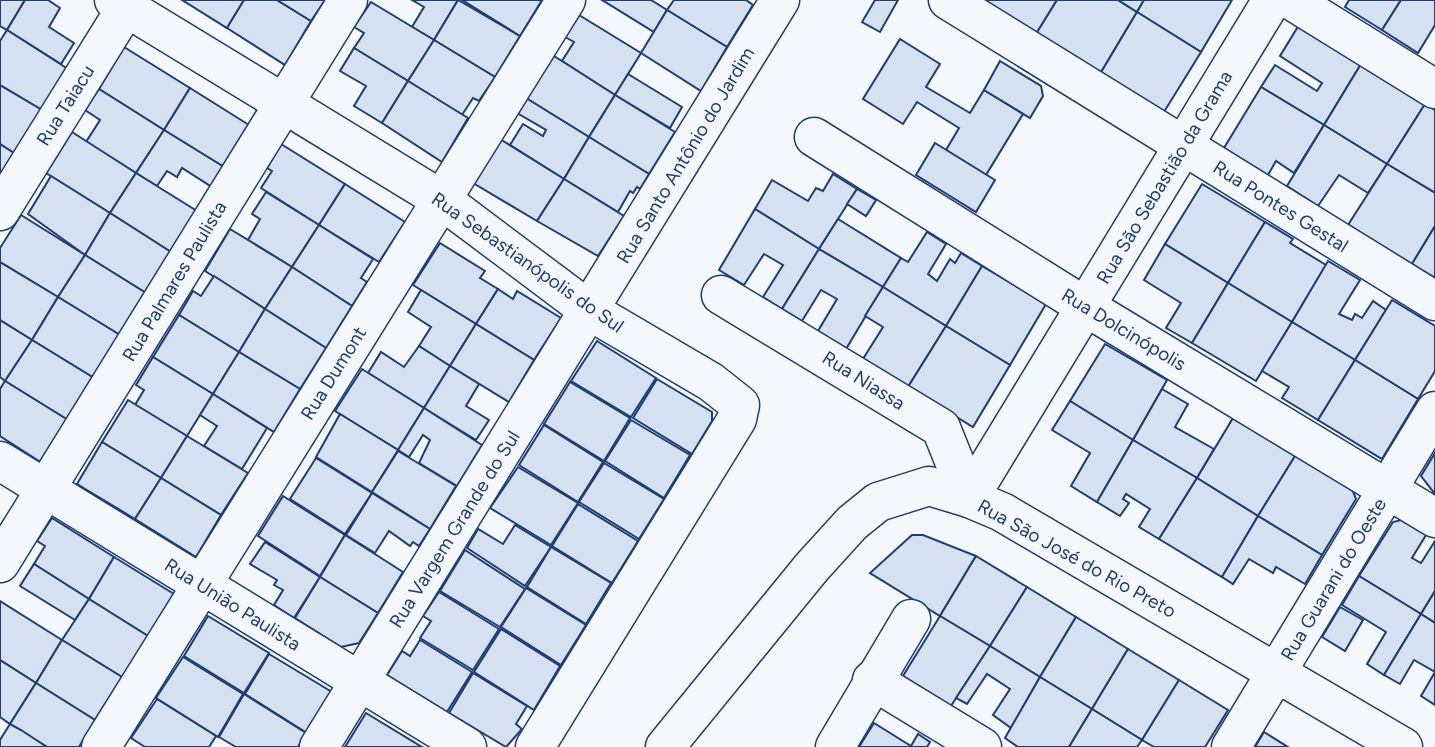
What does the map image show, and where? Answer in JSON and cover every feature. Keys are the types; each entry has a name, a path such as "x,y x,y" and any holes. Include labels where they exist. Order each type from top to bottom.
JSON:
{"street":[{"name":"Rua Palmares Paulista","path":"0,563 283,101 348,0"},
{"name":"Rua Dumont","path":"102,747 566,0"},
{"name":"Rua Santo Antônio do Jardim","path":"590,311 780,0"},
{"name":"Rua Pontes Gestal","path":"948,0 1435,301"},
{"name":"Rua São Sebastião da Grama","path":"969,498 1272,0"},
{"path":"1291,0 1435,89"},
{"name":"Rua Sebastianópolis do Sul","path":"124,2 442,200 590,311 733,397 741,410 535,747"},
{"name":"Rua Taiacu","path":"0,211 124,2"},
{"name":"Rua Dolcinópolis","path":"814,137 1086,307 1435,518"},
{"name":"Rua Niassa","path":"721,296 941,428 969,498"},
{"name":"Rua Vargem Grande do Sul","path":"319,747 590,311"},
{"name":"Rua Guarani do Oeste","path":"1231,747 1435,411"},
{"name":"Rua União Paulista","path":"0,461 467,747"},
{"name":"Rua São José do Rio Preto","path":"664,747 812,567 852,523 878,502 929,486 969,498 1002,512 1403,747"},
{"path":"835,747 872,680 911,619"},
{"path":"872,680 982,747"}],"building":[{"path":"0,0 25,0 7,30 0,26"},
{"path":"25,0 48,0 60,8 49,27 74,43 61,64 7,30"},
{"path":"182,0 244,0 227,28"},
{"path":"244,0 277,0 311,21 285,65 227,28"},
{"path":"277,0 325,0 311,21"},
{"path":"412,0 458,0 434,40 412,27 424,7"},
{"path":"458,0 520,36 495,77 434,40"},
{"path":"462,0 542,0 520,36"},
{"path":"602,0 651,0 667,10 654,32"},
{"path":"674,0 746,0 753,5 727,47 667,10"},
{"path":"875,0 898,0 880,32 862,22"},
{"path":"979,0 1057,0 1036,34"},
{"path":"1057,0 1118,0 1137,12 1100,74 1036,34"},
{"path":"1118,0 1144,0 1137,12"},
{"path":"1144,0 1232,0 1201,52 1137,12"},
{"path":"1349,0 1401,0 1382,30 1345,7"},
{"path":"1401,0 1435,0 1435,25 1418,53 1382,30"},
{"path":"371,2 434,40 408,81 354,48 364,33 354,27"},
{"path":"667,10 727,47 701,91 641,53"},
{"path":"1137,12 1201,52 1164,112 1100,74"},
{"path":"579,15 641,53 615,95 562,61 574,42 565,37"},
{"path":"1299,25 1361,64 1324,125 1261,87 1275,65 1317,91 1322,83 1280,56"},
{"path":"7,30 68,69 42,110 0,85 0,41"},
{"path":"900,39 940,64 926,87 970,113 984,90 1023,114 986,175 946,150 959,128 917,102 903,124 863,99"},
{"path":"434,40 495,77 479,101 473,98 462,115 408,81"},
{"path":"124,47 190,88 164,130 99,89"},
{"path":"354,48 408,81 382,123 354,106 366,86 340,71"},
{"path":"554,56 615,95 589,137 526,98"},
{"path":"1000,61 1041,86 1043,96 1030,118 984,90"},
{"path":"1361,64 1425,104 1387,164 1324,125"},
{"path":"628,74 682,107 670,128 615,95"},
{"path":"408,81 468,118 442,162 382,123"},
{"path":"0,85 42,110 14,153 0,144"},
{"path":"1261,87 1324,125 1294,173 1276,161 1268,175 1224,148"},
{"path":"190,88 249,125 224,167 164,130"},
{"path":"99,89 164,130 136,173 86,142 100,120 85,110"},
{"path":"615,95 675,132 649,174 589,137"},
{"path":"526,98 589,137 564,179 510,145 523,124 543,136 546,130 517,113"},
{"path":"1425,104 1435,110 1435,193 1387,164"},
{"path":"1324,125 1387,164 1368,193 1339,175 1318,206 1287,186"},
{"path":"164,130 224,167 212,187 182,168 177,177 167,171 157,186 136,173"},
{"path":"72,132 136,173 110,213 46,173"},
{"path":"589,137 649,174 640,189 637,187 633,193 630,191 618,212 564,179"},
{"path":"500,139 564,179 537,221 473,183"},
{"path":"935,143 995,180 976,212 916,175"},
{"path":"0,144 14,153 0,176"},
{"path":"281,144 345,184 319,225 261,188 272,171 267,168"},
{"path":"1387,164 1435,193 1435,226 1412,264 1348,225"},
{"path":"136,173 197,211 171,252 110,213"},
{"path":"833,174 857,189 819,249 755,209 772,180 808,201 816,188 823,191"},
{"path":"51,176 110,213 85,255 28,214"},
{"path":"564,179 624,216 598,256 537,221"},
{"path":"345,184 405,222 379,262 319,225"},
{"path":"1202,184 1265,222 1228,283 1165,244"},
{"path":"857,189 876,200 866,216 847,204"},
{"path":"266,192 319,225 292,267 248,240 260,219 252,214"},
{"path":"755,209 819,249 782,309 763,297 783,265 764,254 744,285 719,270"},
{"path":"110,213 171,252 146,293 85,255"},
{"path":"21,215 85,255 58,297 0,262 0,248"},
{"path":"838,219 901,258 883,287 819,249"},
{"path":"1265,222 1293,239 1290,243 1326,265 1292,322 1228,283"},
{"path":"319,225 373,259 361,278 367,282 352,306 292,267"},
{"path":"1435,226 1435,278 1412,264"},
{"path":"230,229 292,267 265,309 205,271"},
{"path":"927,232 946,244 928,274 937,281 950,259 955,263 961,253 982,266 946,326 883,287 901,258 908,262"},
{"path":"440,243 485,271 480,278 498,289 476,324 413,285"},
{"path":"1165,244 1228,283 1192,343 1166,328 1181,303 1144,280"},
{"path":"819,249 883,287 846,349 818,331 837,299 821,290 802,321 782,309"},
{"path":"85,255 146,293 120,335 58,297"},
{"path":"1328,261 1360,280 1339,314 1352,320 1355,314 1362,318 1373,301 1386,310 1355,360 1292,322"},
{"path":"0,262 58,297 32,340 0,320"},
{"path":"982,266 1046,304 1010,365 946,326"},
{"path":"292,267 352,306 326,348 265,309"},
{"path":"214,276 265,309 239,352 179,315 193,291 201,296"},
{"path":"1228,283 1292,322 1256,381 1192,343"},
{"path":"883,287 946,326 908,387 863,359 883,327 865,316"},
{"path":"498,289 513,299 517,291 561,318 534,360 476,324"},
{"path":"421,290 476,324 450,366 419,346 431,327 408,312"},
{"path":"58,297 120,335 94,378 32,340"},
{"path":"1392,300 1435,326 1435,371 1418,399 1355,360"},
{"path":"265,309 326,348 300,389 239,352"},
{"path":"179,315 239,352 213,394 153,357"},
{"path":"0,320 32,340 5,381 0,377"},
{"path":"1292,322 1355,360 1318,420 1282,398 1289,387 1262,371"},
{"path":"476,324 534,360 509,402 450,366"},
{"path":"946,326 1010,365 973,427 908,387"},
{"path":"32,340 94,378 68,420 5,381"},
{"path":"597,341 656,378 631,417 571,381"},
{"path":"1105,344 1167,380 1133,440 1070,401"},
{"path":"419,346 450,366 424,408 368,373 381,352 404,367"},
{"path":"239,352 300,389 274,432 213,394"},
{"path":"153,357 213,394 187,436 135,405 144,390 136,385"},
{"path":"1355,360 1418,399 1382,459 1318,420"},
{"path":"450,366 479,384 466,406 489,420 476,440 424,408"},
{"path":"362,369 424,408 398,450 335,411"},
{"path":"657,379 712,412 712,421 692,454 633,418"},
{"path":"5,381 68,420 42,463 0,436 0,389"},
{"path":"570,382 630,418 604,461 544,424"},
{"path":"1162,389 1188,404 1175,427 1214,449 1197,478 1133,440"},
{"path":"213,394 267,428 242,469 204,446 217,426 200,415"},
{"path":"128,400 187,436 161,478 102,442"},
{"path":"1070,401 1133,440 1097,502 1071,486 1090,453 1052,430"},
{"path":"424,408 482,445 457,486 419,463 430,440 423,435 409,457 398,450"},
{"path":"340,414 398,450 372,492 316,457"},
{"path":"1233,418 1295,456 1258,516 1197,478"},
{"path":"631,420 690,455 664,498 605,461"},
{"path":"544,425 603,462 578,502 519,465"},
{"path":"187,436 248,473 221,515 161,478"},
{"path":"1133,440 1197,478 1159,539 1139,527 1150,509 1126,494 1123,499 1129,503 1120,516 1097,502"},
{"path":"102,442 161,478 135,519 77,484"},
{"path":"398,451 456,486 430,529 372,492"},
{"path":"1435,453 1435,494 1421,476"},
{"path":"1295,456 1352,489 1356,499 1322,555 1258,516"},
{"path":"316,458 372,493 345,534 290,499"},
{"path":"604,463 664,499 639,539 579,502"},
{"path":"518,467 578,503 551,545 490,508"},
{"path":"161,478 221,515 196,557 135,519"},
{"path":"1197,478 1258,516 1222,577 1159,539"},
{"path":"372,493 430,529 419,546 413,542 410,546 389,531 375,553 346,535"},
{"path":"283,496 345,535 320,576 258,536"},
{"path":"578,504 638,541 612,583 552,546"},
{"path":"1258,516 1322,555 1305,584 1276,567 1273,573 1249,559 1233,584 1222,577"},
{"path":"52,518 114,557 89,599 34,564 45,546 37,541"},
{"path":"1401,520 1426,535 1412,558 1421,563 1435,541 1435,591 1421,614 1359,576 1393,522"},
{"path":"515,525 551,547 525,586 467,548 478,529 503,544"},
{"path":"345,535 403,572 378,613 320,577"},
{"path":"912,535 923,535 976,556 940,616 870,573"},
{"path":"265,542 320,577 294,618 274,605 283,590 274,585 277,580 250,564"},
{"path":"551,547 611,583 586,624 527,587"},
{"path":"465,550 525,589 500,627 440,591"},
{"path":"976,556 1027,587 990,646 940,616"},
{"path":"114,557 174,594 148,636 89,599"},
{"path":"34,564 89,599 75,620 20,586"},
{"path":"1359,576 1421,614 1384,675 1367,664 1386,632 1342,605"},
{"path":"320,577 378,613 359,643 341,647 295,618"},
{"path":"1027,587 1076,617 1040,677 990,646"},
{"path":"526,588 586,625 561,665 501,627"},
{"path":"1435,591 1435,623 1421,614"},
{"path":"439,592 499,629 473,670 420,638 431,621 423,616"},
{"path":"89,599 148,636 122,677 62,640"},
{"path":"0,601 62,640 36,683 0,660"},
{"path":"1340,607 1363,620 1345,651 1322,637"},
{"path":"1421,614 1435,623 1435,672 1414,660 1400,684 1384,675"},
{"path":"208,616 269,653 244,693 184,656"},
{"path":"940,616 990,646 951,706 903,676"},
{"path":"1076,617 1128,649 1092,709 1040,677"},
{"path":"501,629 560,666 534,710 474,672"},
{"path":"62,640 122,677 95,720 36,683"},
{"path":"420,640 472,672 447,712 387,675 402,651 410,656"},
{"path":"990,646 1040,677 1011,728 993,715 1010,689 987,674 967,704 956,698"},
{"path":"1128,649 1179,680 1142,740 1092,709"},
{"path":"269,654 332,692 307,733 245,694"},
{"path":"183,657 243,694 218,737 156,698"},
{"path":"0,660 36,683 10,724 0,717"},
{"path":"1435,672 1435,705 1421,696"},
{"path":"473,673 527,706 516,724 522,729 506,747 449,713"},
{"path":"1040,677 1092,709 1069,747 1018,747 1005,738"},
{"path":"1179,680 1228,710 1205,747 1154,747 1142,740"},
{"path":"36,683 95,720 79,747 47,747 10,724"},
{"path":"244,694 306,733 298,747 236,747 219,737"},
{"path":"157,699 216,736 209,747 145,747 131,738"},
{"path":"1092,709 1142,740 1137,747 1069,747"},
{"path":"366,713 422,747 345,747"},
{"path":"874,723 911,746 918,734 930,742 927,747 859,747"},
{"path":"10,724 47,747 0,747 0,740"},
{"path":"1264,732 1288,747 1255,747"}]}
